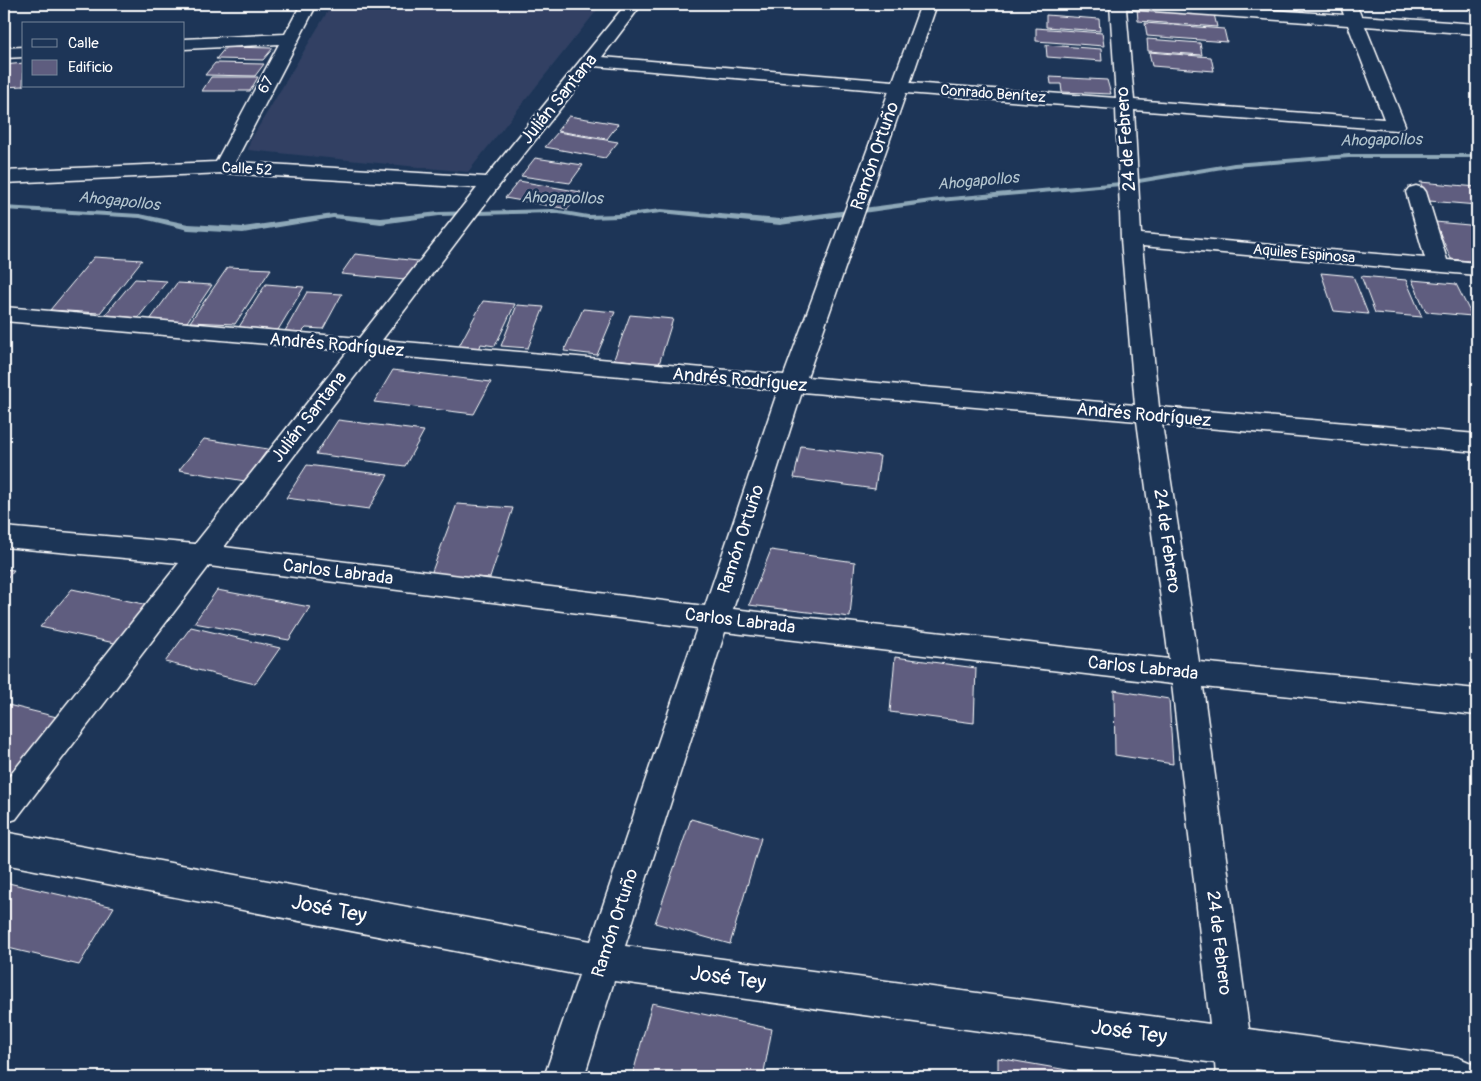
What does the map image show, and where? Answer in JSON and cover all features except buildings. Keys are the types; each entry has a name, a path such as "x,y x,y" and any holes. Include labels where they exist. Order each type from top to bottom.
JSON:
{"street":[{"name":"67","path":"223,167 309,4"},
{"name":"Julián Santana","path":"4,808 449,240 491,183 634,4"},
{"name":"Ramón Ortuño","path":"564,1077 792,384 847,236 929,4"},
{"path":"1118,4 1477,29"},
{"name":"24 de Febrero","path":"1118,4 1123,104 1129,161 1131,239 1148,415 1186,673 1234,1062"},
{"path":"1348,4 1355,20"},
{"name":"Conrado Benítez","path":"590,61 1396,125 1355,20"},
{"path":"185,44 291,39"},
{"path":"4,53 22,52"},
{"name":"Calle 52","path":"4,177 223,167 491,183"},
{"path":"1416,192 1438,266"},
{"name":"Aquiles Espinosa","path":"1131,239 1477,269"},
{"name":"Andrés Rodríguez","path":"4,314 1477,443"},
{"name":"Carlos Labrada","path":"4,537 201,555 1186,673 1477,702"},
{"name":"José Tey","path":"4,848 602,960 1234,1062 1457,1077"}],"shaded area":[{"path":"332,4 602,4 468,172 248,150 250,141"}],"waterway":[{"name":"Ahogapollos","path":"4,208 140,216 188,227 243,230 333,216 381,221 439,214 553,211 588,217 619,216 661,211 780,222 939,200 1121,184 1234,165 1349,156 1477,156"}]}
